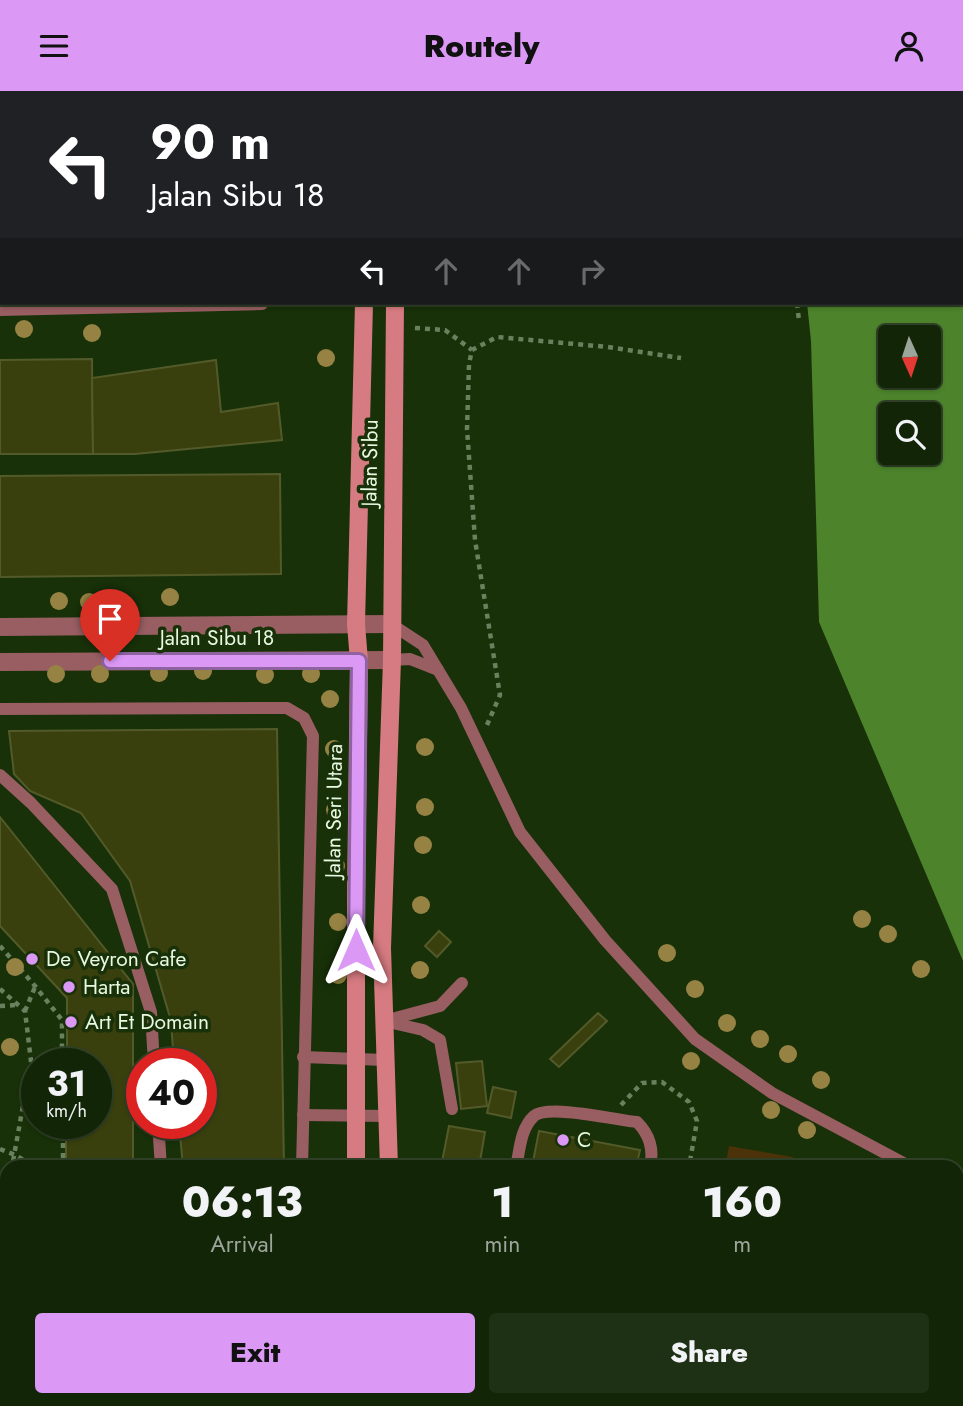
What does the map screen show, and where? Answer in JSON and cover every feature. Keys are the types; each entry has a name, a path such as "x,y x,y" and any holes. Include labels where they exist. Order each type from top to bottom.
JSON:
{"street":[{"name":"Jalan Sibu","path":"356,624 364,305"},
{"name":"Jalan Sibu","path":"391,624 395,305"},
{"name":"Jalan Seri Utara","path":"356,624 359,661 356,1160"},
{"name":"Jalan Sibu 18","path":"0,627 391,624"},
{"path":"388,1160 383,882 391,624"},
{"name":"Jalan Sibu 18","path":"0,662 391,660"}],"lane":[{"path":"0,310 218,305"},
{"path":"391,624 423,645 461,708 520,832 605,940 695,1039 772,1093 898,1160"},
{"path":"391,660 410,659 438,671"},
{"path":"0,709 287,708 304,718 313,736 302,1160"},
{"path":"0,775 31,803 112,889 151,1012 153,1048"},
{"path":"384,1021 440,1006 462,983"},
{"path":"384,1021 423,1030 440,1040 452,1109"},
{"path":"303,1057 385,1060"},
{"path":"517,1160 523,1131 535,1115 551,1111 637,1122 646,1132 653,1154 652,1160"},
{"path":"303,1115 387,1116"},
{"path":"159,1139 161,1160"}],"path":[{"path":"797,305 799,321"},
{"path":"415,328 444,330 472,350"},
{"path":"479,745 500,695 475,540 467,429 468,364 472,350 497,337 608,347 681,358"},
{"path":"0,946 62,1020 62,1048"},
{"path":"29,1048 25,1011 35,986"},
{"path":"0,989 25,1011"},
{"path":"0,1006 18,1005"},
{"path":"608,1118 642,1083 662,1082 689,1102 697,1121 690,1160"},
{"path":"14,1160 21,1121"},
{"path":"63,1139 63,1160"},
{"path":"0,1149 23,1160"}],"shaded area":[{"path":"807,305 963,305 963,961 819,622 811,341"},
{"path":"729,1146 793,1157 792,1160 726,1160"}],"building":[{"path":"92,359 93,454 0,454 0,360"},
{"path":"216,360 221,412 278,403 282,440 135,454 93,454 92,378"},
{"path":"280,474 281,574 0,577 0,476"},
{"path":"277,729 284,1160 182,1160 180,1139 217,1139 217,1048 173,1048 171,1021 130,881 81,813 30,791 14,774 9,731"},
{"path":"0,817 133,984 133,1048 126,1048 126,1139 133,1139 133,1160 66,1160 66,1139 112,1139 112,1048 67,1048 67,998 0,926"},
{"path":"439,931 451,942 437,957 425,946"},
{"path":"598,1013 607,1021 559,1067 550,1059"},
{"path":"482,1061 487,1106 461,1109 456,1063"},
{"path":"493,1087 516,1092 511,1118 487,1113"},
{"path":"449,1126 485,1132 480,1160 442,1160"},
{"name":"C","path":"539,1131 640,1150 638,1160 533,1160"}],"place":[{"name":"De Veyron Cafe","path":"32,959"},
{"name":"Harta","path":"69,987"},
{"name":"Art Et Domain","path":"71,1022"},
{"name":"C","path":"563,1140"}],"route":[{"path":"110,661 359,661 356,950"}]}
